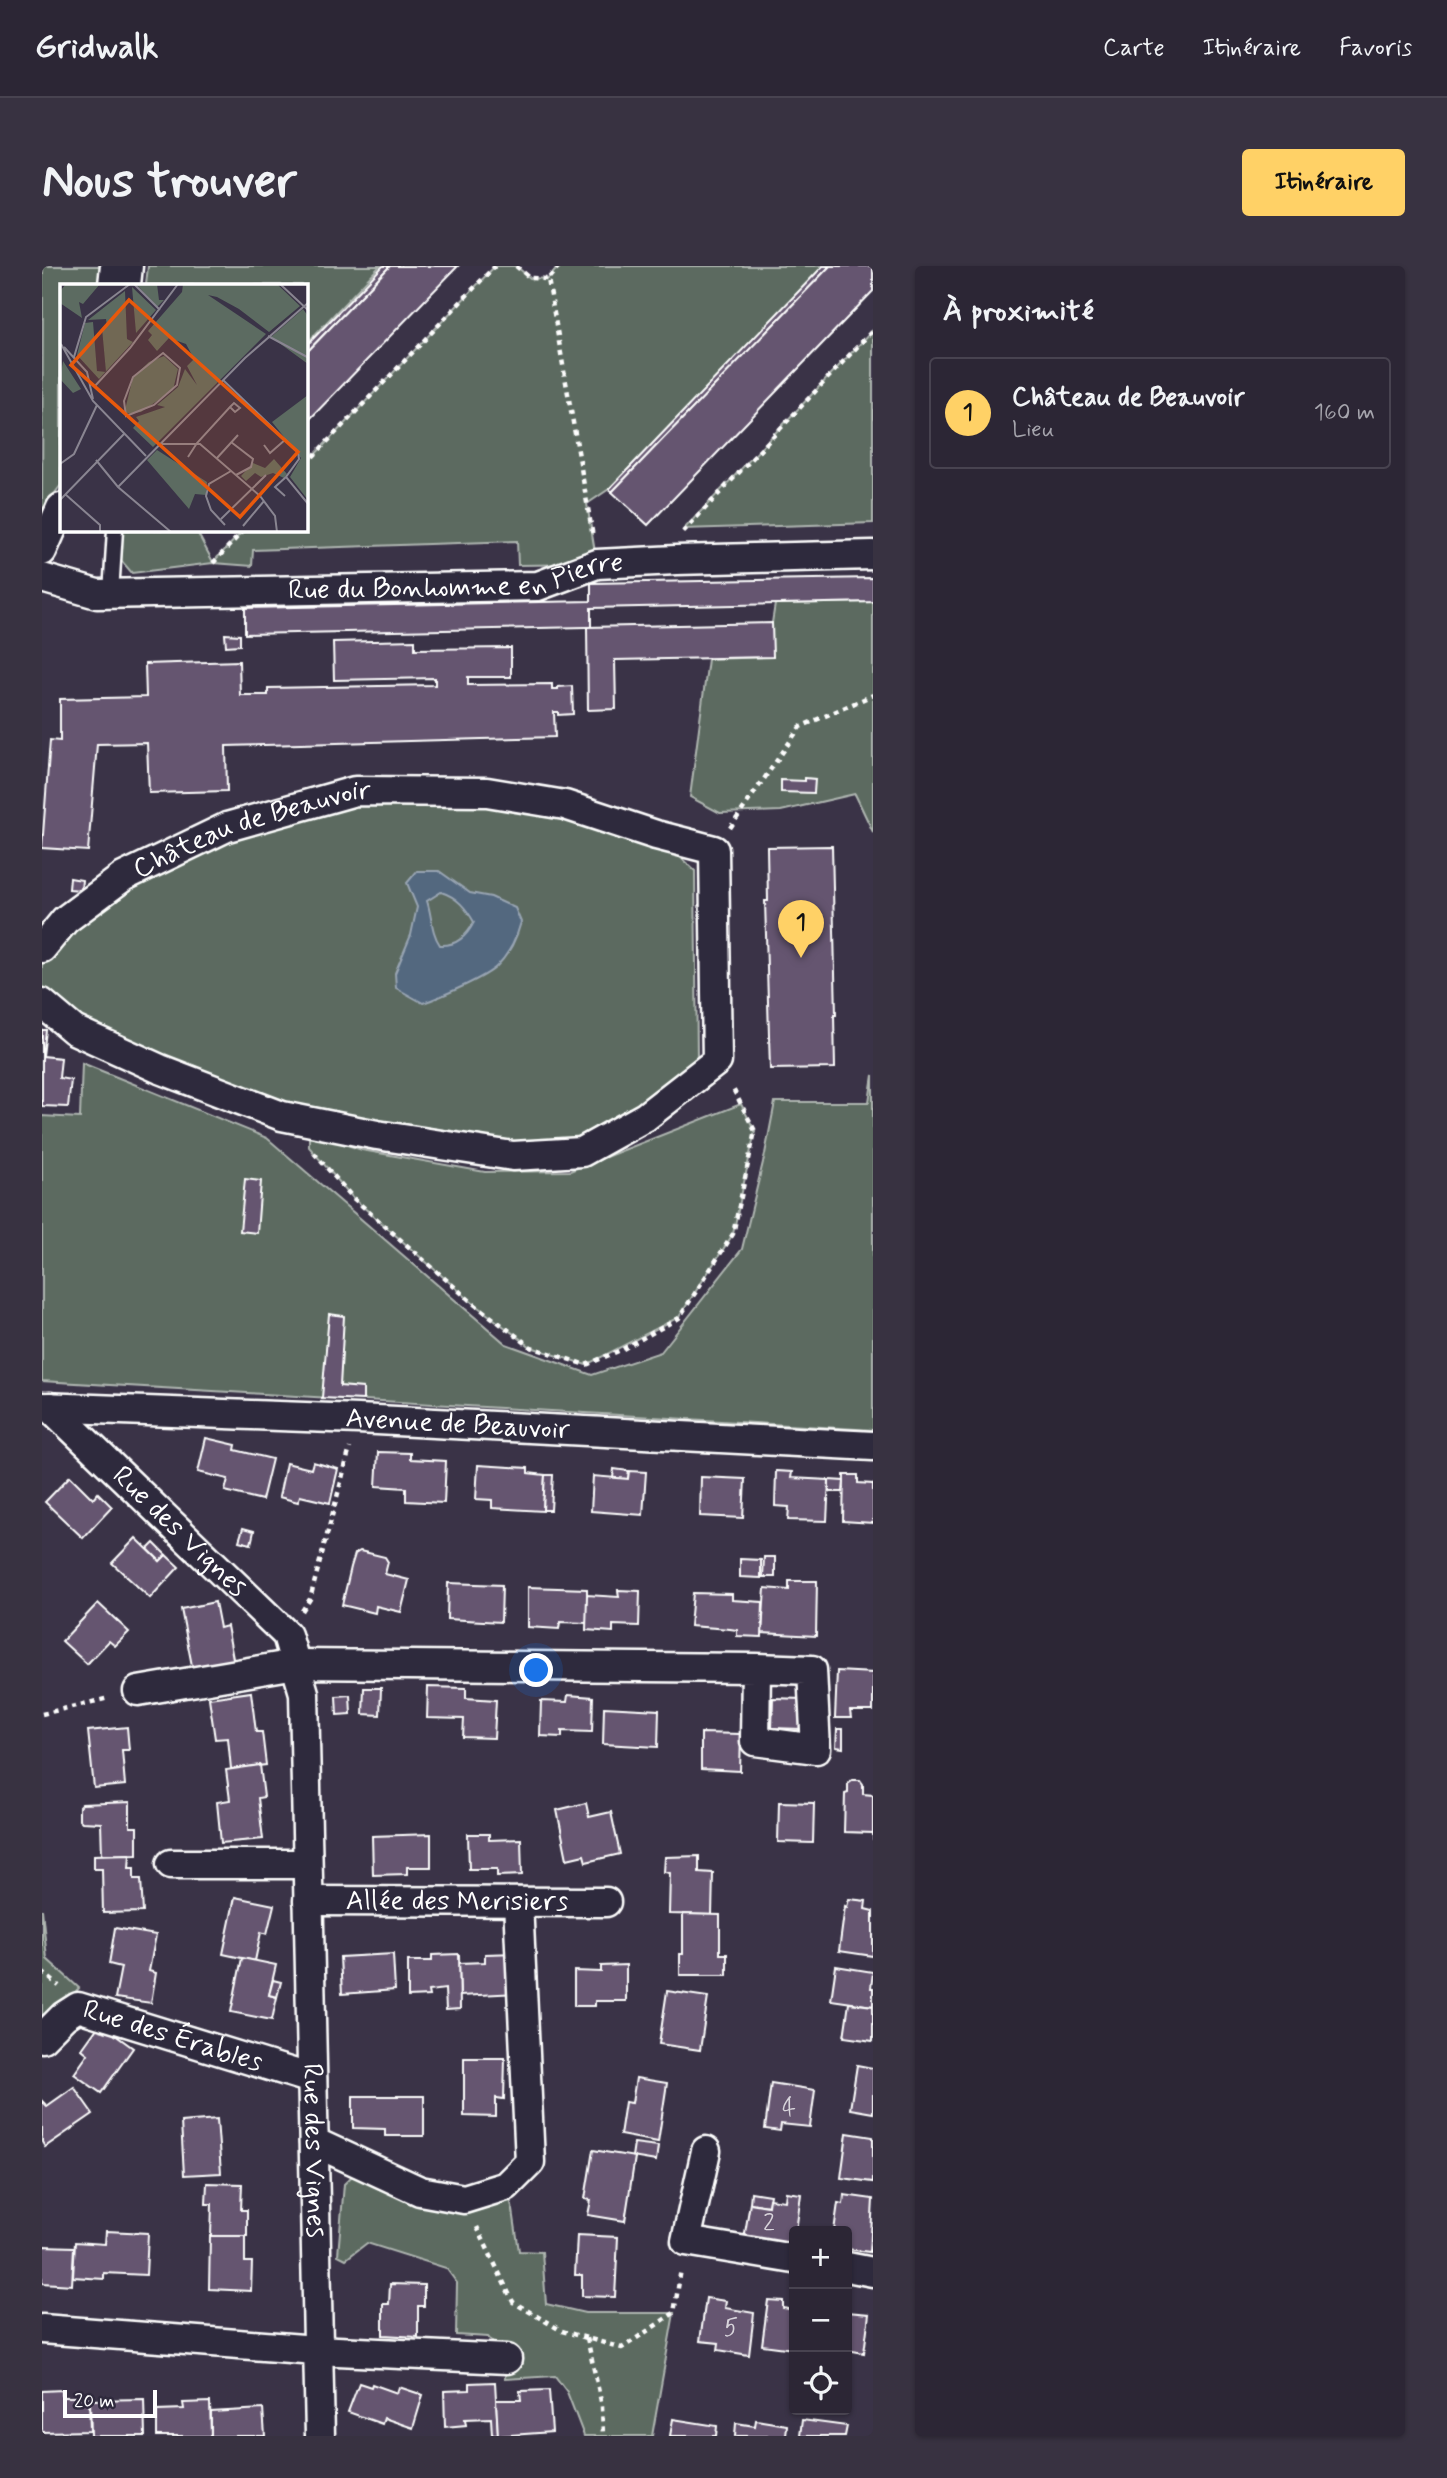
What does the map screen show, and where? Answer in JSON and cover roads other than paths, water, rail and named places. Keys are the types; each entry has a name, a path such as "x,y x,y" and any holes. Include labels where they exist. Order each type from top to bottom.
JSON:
{"street":[{"path":"113,284 116,266"},
{"path":"42,551 60,510"},
{"name":"Rue du Bonhomme en Pierre","path":"42,578 97,594 538,586 597,564 873,555"},
{"name":"Château de Beauvoir","path":"42,948 65,920 122,877 228,827 355,791 500,794 565,805 656,835 714,850 717,1061 645,1117 582,1152 513,1156 377,1135 282,1116 160,1069 74,1030 42,1003"},
{"name":"Avenue de Beauvoir","path":"46,1407 358,1419 873,1446"},
{"name":"Rue des Vignes","path":"46,1407 287,1635 304,1693 316,2350 320,2436"},
{"path":"138,1690 296,1664 756,1668"},
{"path":"171,1864 307,1864"},
{"name":"Allée des Merisiers","path":"308,1900 606,1902"},
{"path":"314,2142 420,2191 464,2199 506,2186 530,2162 518,1902"},
{"name":"Rue des Érables","path":"42,2038 64,2016 78,2007 312,2079"},
{"path":"706,2151 686,2241 789,2258"},
{"path":"852,2268 873,2272"},
{"path":"42,2329 316,2350 507,2359"}],"lane":[{"path":"133,284 135,266"},
{"path":"111,593 115,532"}],"water":[{"path":"417,871 439,871 470,893 491,897 515,908 521,922 517,934 492,971 423,1003 396,988 395,973 411,935 417,907 407,883","holes":["441,892 460,904 474,922 460,939 451,944 440,945 433,929 427,901"]}],"place":[{"name":"Château de Beauvoir","path":"801,958"}]}
